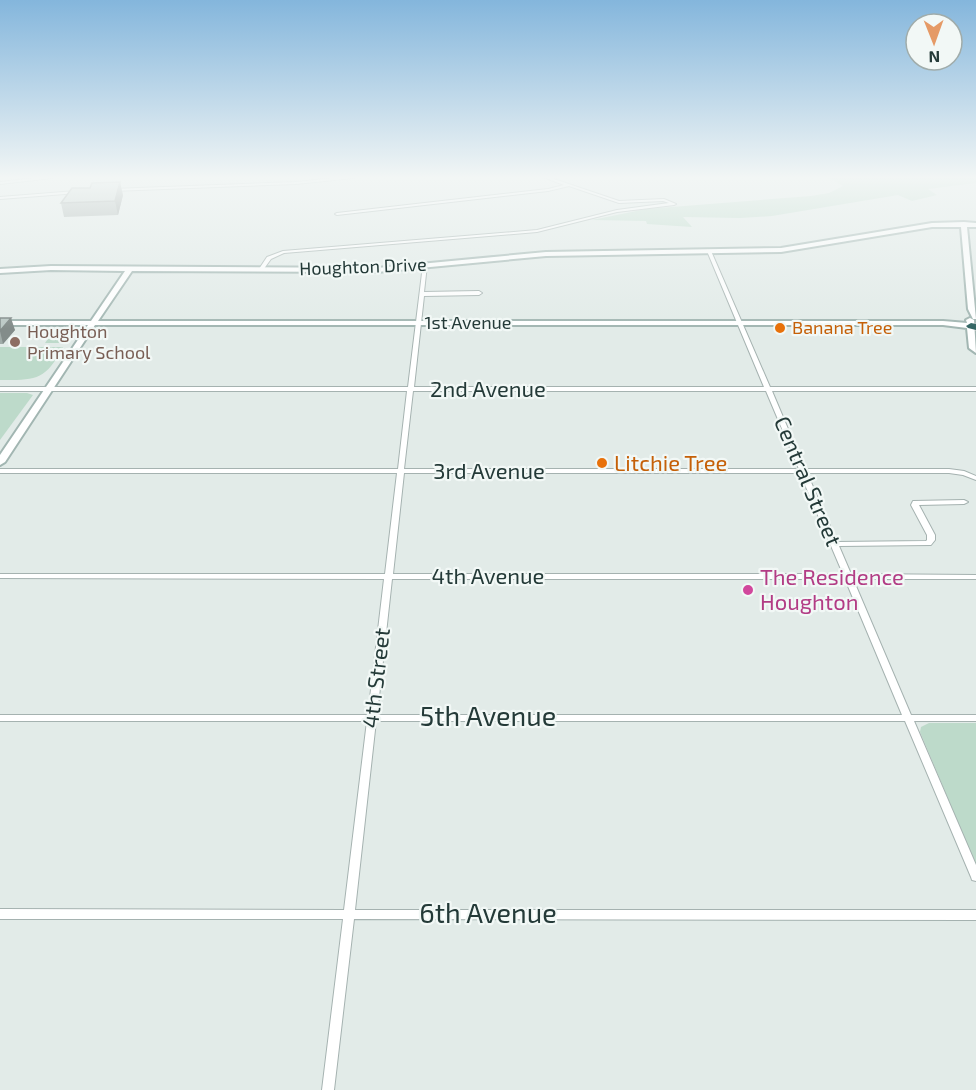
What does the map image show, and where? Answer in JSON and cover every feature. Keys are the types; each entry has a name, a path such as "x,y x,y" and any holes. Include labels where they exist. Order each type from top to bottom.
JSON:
{"street":[{"path":"261,269 269,258 283,252 537,231 550,228"},
{"name":"Houghton Drive","path":"0,271 130,268 377,270 546,254 785,249 915,228"},
{"path":"964,228 972,309 969,312 974,326 973,348 976,351"},
{"path":"890,232 897,236"},
{"name":"Central Street","path":"709,251 836,544 847,576 976,877"},
{"name":"4th Street","path":"328,1090 425,266"},
{"path":"0,462 130,268"},
{"path":"123,278 135,272 153,268"},
{"path":"421,294 479,293"},
{"name":"1st Avenue","path":"0,323 936,323 974,326"},
{"name":"2nd Avenue","path":"0,389 976,389"},
{"name":"3rd Avenue","path":"0,471 949,471 964,473 976,478"},
{"path":"836,544 928,543 932,540 931,535 916,503 964,502"},
{"name":"4th Avenue","path":"0,576 976,576"},
{"name":"5th Avenue","path":"0,718 976,718"},
{"name":"6th Avenue","path":"0,914 976,915"}],"green space":[{"path":"56,328 77,328 67,343 45,343"},
{"path":"0,347 63,347 51,366 38,376 22,380 0,380"},
{"path":"0,393 33,395 0,440"},
{"path":"929,723 976,723 976,865 920,732 921,727"}],"building":[{"path":"0,318 11,318 0,331"}],"place":[{"name":"Banana Tree","path":"780,328"},
{"name":"Houghton Primary School","path":"15,342"},
{"name":"Litchie Tree","path":"602,463"},
{"name":"The Residence Houghton","path":"748,590"}]}
